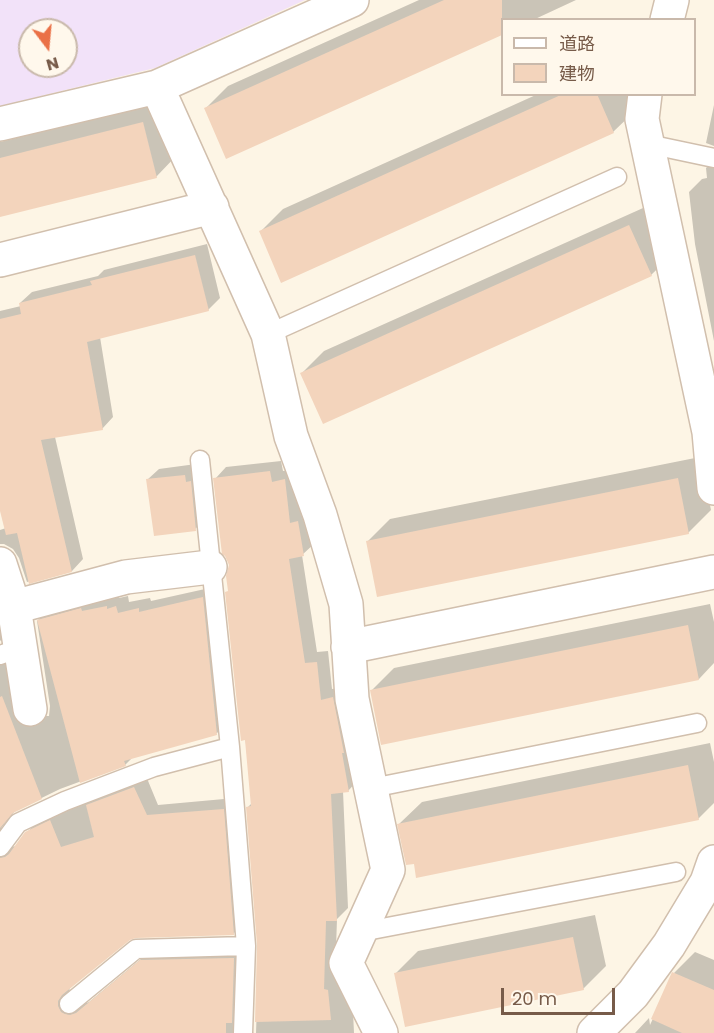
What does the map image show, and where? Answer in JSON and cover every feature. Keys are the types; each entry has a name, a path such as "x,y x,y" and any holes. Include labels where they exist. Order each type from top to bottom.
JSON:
{"street":[{"path":"0,124 157,87 352,0"},
{"path":"668,18 672,0"},
{"path":"157,87 268,334 291,436 320,515 346,604 352,699 388,870 346,963 381,1033"},
{"path":"645,96 642,118 711,431 714,488"},
{"path":"0,260 212,207"},
{"path":"0,564 14,607 10,651 30,709"},
{"path":"14,607 126,577 210,567"},
{"path":"348,647 714,572"},
{"path":"594,1033 633,994 669,945 707,882 714,862"}],"lane":[{"path":"648,144 714,158"},
{"path":"268,334 617,177"},
{"path":"200,460 230,747 246,946 243,1033"},
{"path":"372,788 697,723"},
{"path":"0,847 18,823 65,801 154,767 230,747"},
{"path":"361,932 676,872"},
{"path":"69,1004 136,950 246,946"}],"shaded area":[{"path":"0,0 305,0 155,68 0,106"}],"building":[{"path":"444,0 502,0 501,35 226,159 204,108"},
{"path":"559,96 598,96 614,133 281,283 259,231"},
{"path":"143,122 157,178 0,217 0,158"},
{"path":"629,225 652,276 323,424 300,373"},
{"path":"195,255 209,311 87,342 103,430 41,440 72,572 29,584 17,533 6,535 0,511 0,319 21,314 19,303 92,285 90,281"},
{"path":"270,471 272,482 285,479 290,523 298,521 304,556 289,559 305,663 317,662 321,700 333,697 349,792 331,794 337,921 326,921 324,989 328,990 331,1020 255,1022 257,945 246,807 251,806 245,740 241,741 225,592 228,591 226,576 229,565 222,554 213,478"},
{"path":"185,475 186,482 191,481 196,531 154,536 146,479"},
{"path":"678,478 689,534 377,597 366,541"},
{"path":"203,597 217,735 124,761 126,766 80,783 37,620 81,608 82,611 116,606 118,613 139,608 139,612"},
{"path":"688,625 699,680 381,745 370,690"},
{"path":"2,696 42,799 13,813 0,828 0,697"},
{"path":"688,765 699,820 416,878 414,864 406,865 397,824"},
{"path":"134,787 147,815 224,809 234,935 130,940 62,995 58,1006 65,1014 76,1013 140,960 234,958 232,1023 226,1023 226,1033 0,1033 0,858 9,854 25,832 50,820 61,847 94,837 86,805"},
{"path":"573,937 584,990 405,1027 394,973"},
{"path":"672,972 714,990 714,1033 682,1033 651,1019"}]}
